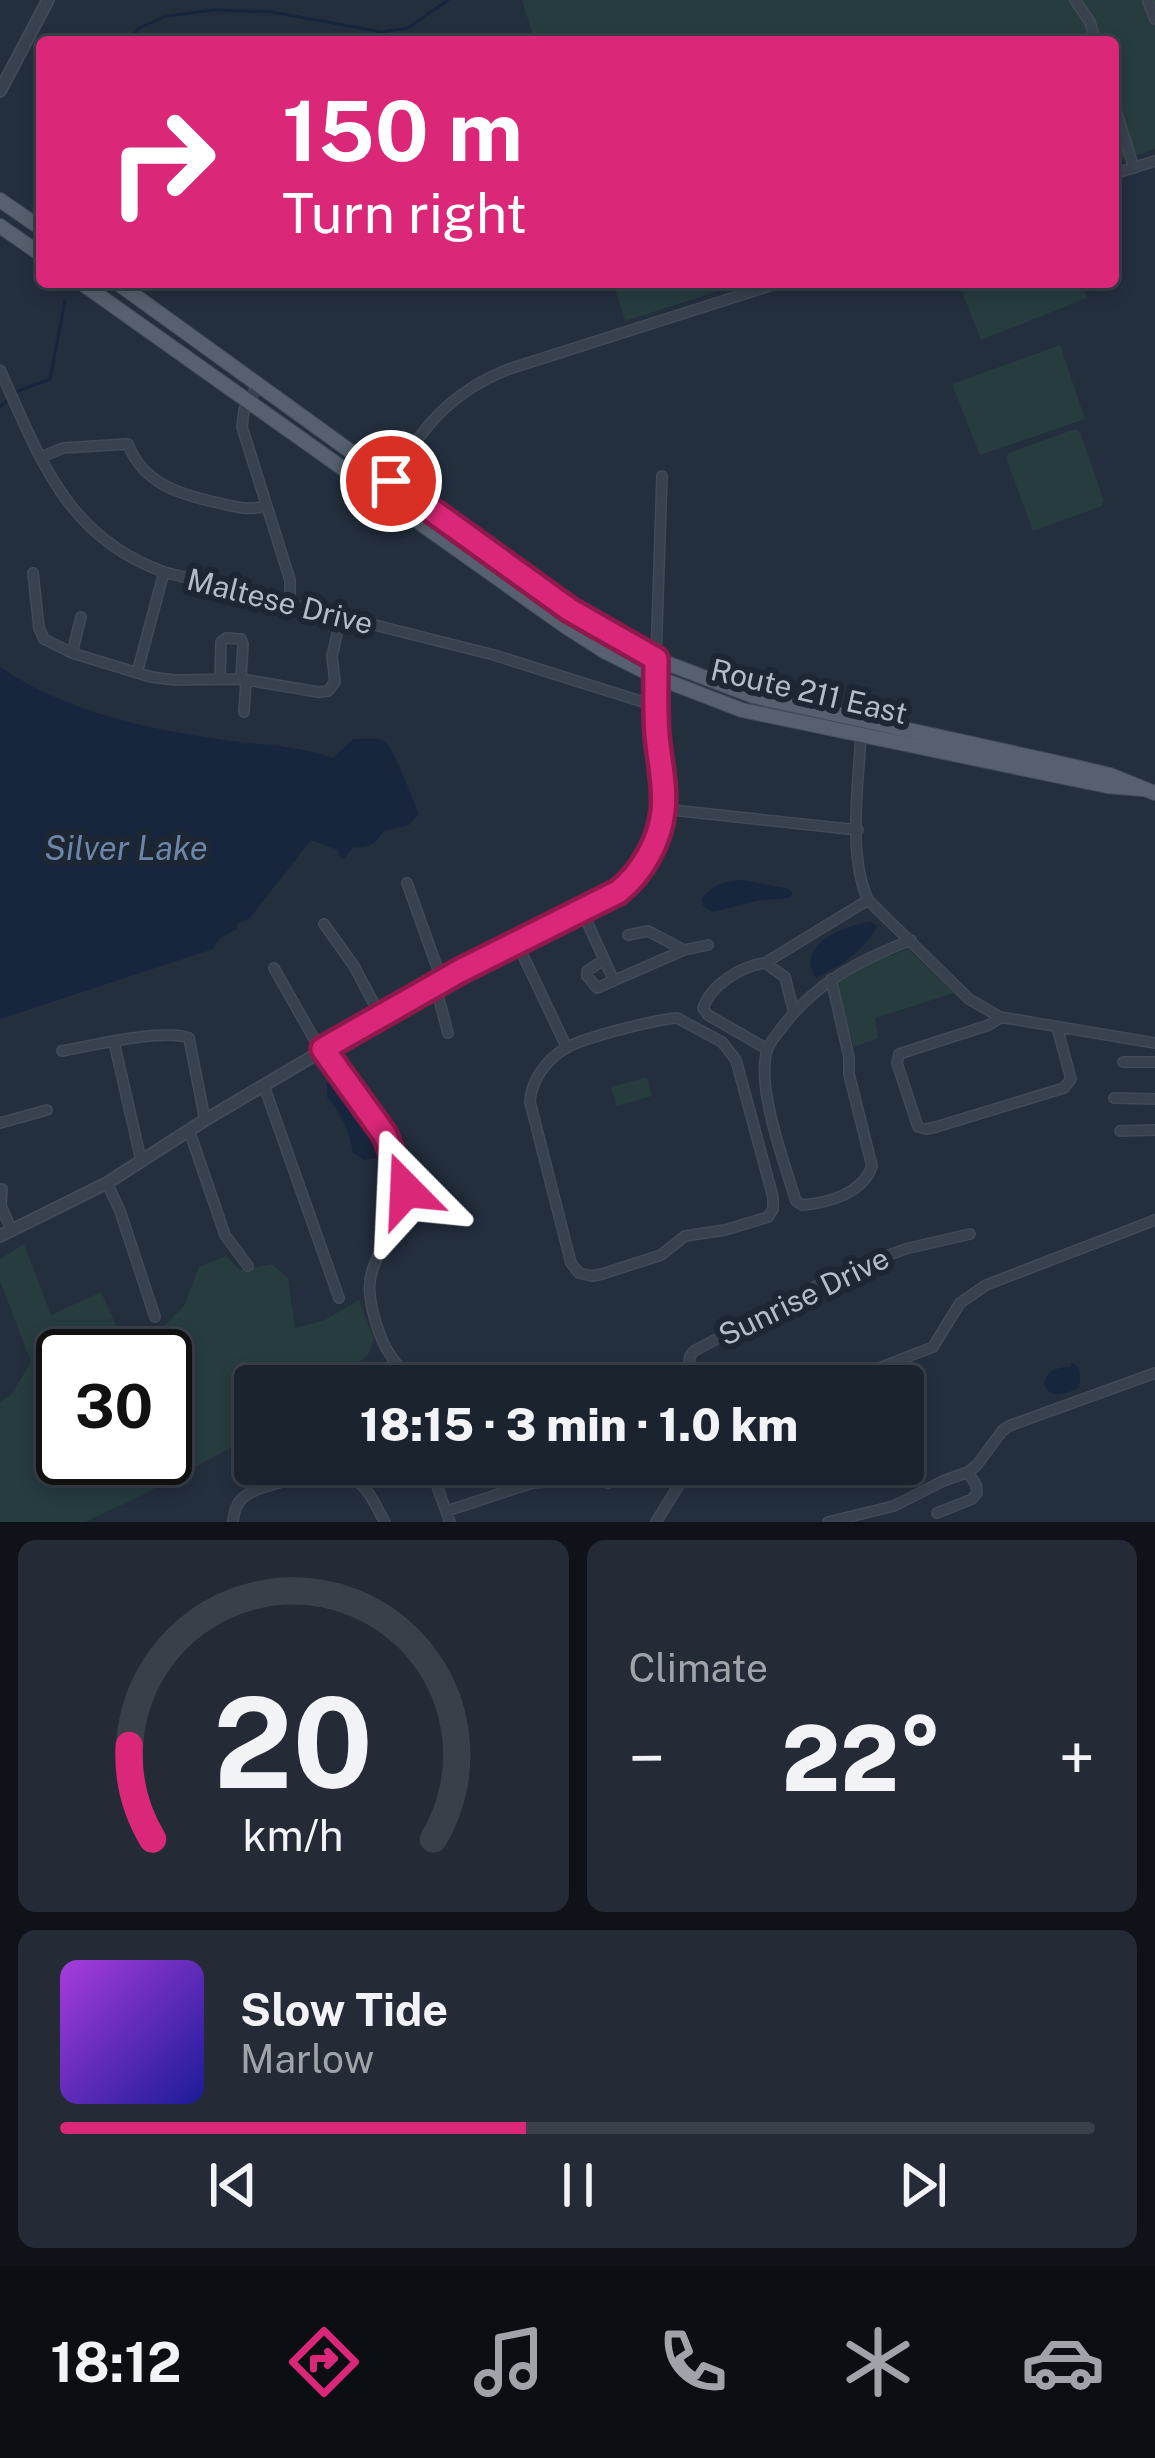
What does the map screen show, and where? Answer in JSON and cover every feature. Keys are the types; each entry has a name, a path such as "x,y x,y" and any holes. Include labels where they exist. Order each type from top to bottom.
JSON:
{"main road":[{"path":"0,200 36,225"},
{"path":"0,226 36,251"},
{"name":"Route 211 East","path":"89,288 565,626 656,677 742,710 1062,763 1149,791"},
{"name":"Route 211 East","path":"124,288 570,610 656,659 753,696 861,728"}],"street":[{"path":"0,91 47,0"},
{"path":"1075,0 1094,36"},
{"path":"1148,2 1155,19"},
{"path":"1119,120 1134,168"},
{"path":"1119,172 1155,161"},
{"path":"382,496 414,443 442,409 469,388 520,365 763,288"},
{"name":"Maltese Drive","path":"0,370 41,457 74,511 129,559 164,572 529,665 656,706"},
{"path":"258,385 242,416 242,427 290,580 290,604"},
{"path":"41,457 63,448 128,444 139,467 191,499 252,510 266,506"},
{"path":"2,1189 6,1232 106,1184 438,982 612,896 635,877 664,809 656,706 662,476"},
{"path":"137,673 164,572"},
{"path":"33,573 44,639 72,653 175,680 244,680 328,691 334,682 332,656 341,616"},
{"path":"72,653 81,617"},
{"path":"220,679 221,642 241,639 244,712"},
{"path":"861,728 857,869 868,900 969,999 1000,1017 1155,1043"},
{"path":"664,809 858,830"},
{"path":"407,883 438,982 448,1033"},
{"path":"767,1049 717,1021 703,1008 707,998 752,964 765,963 868,900"},
{"path":"582,911 614,981"},
{"path":"324,924 354,966 381,1017"},
{"path":"628,935 648,931 684,950"},
{"path":"831,979 872,1166 864,1183 808,1205 796,1201 764,1084 767,1049 794,1013 831,979 910,940"},
{"path":"518,943 567,1048"},
{"path":"604,960 587,971 597,988 684,950 708,945"},
{"path":"765,963 788,982 794,1013"},
{"path":"274,968 322,1050 385,1135 406,1190 406,1204 372,1269 369,1288 385,1344 398,1365"},
{"path":"1000,1017 899,1054 897,1063 918,1127 936,1127 1064,1088 1071,1079 1057,1027"},
{"path":"676,1018 722,1042 736,1060 769,1177 773,1209 768,1217 685,1236 661,1255 602,1274 579,1273 571,1263 530,1102 535,1081 567,1048 676,1018"},
{"path":"62,1051 178,1034 189,1038 205,1120"},
{"path":"115,1042 141,1160"},
{"path":"1123,1062 1155,1062"},
{"path":"264,1086 339,1298"},
{"path":"1114,1098 1155,1100"},
{"path":"0,1123 47,1110"},
{"path":"189,1130 225,1235 248,1266"},
{"path":"1120,1131 1155,1130"},
{"path":"106,1184 120,1211 155,1317"},
{"path":"881,1365 933,1347 960,1304 986,1285 1155,1220"},
{"name":"Sunrise Drive","path":"689,1365 694,1351 799,1294 877,1258 970,1234"},
{"path":"828,1522 899,1504 977,1466 1009,1426 1155,1373"},
{"path":"937,1513 977,1493 968,1472"},
{"path":"233,1522 236,1505 245,1496 339,1474 354,1478 385,1522"},
{"path":"437,1485 448,1516 527,1485"},
{"path":"656,1522 679,1485"}],"green space":[{"path":"522,0 1155,0 1155,149 1119,161 1119,36 533,36"},
{"path":"615,288 728,288 625,321"},
{"path":"960,288 1083,288 1087,298 981,340"},
{"path":"1060,345 1085,419 980,455 952,384"},
{"path":"1075,429 1080,432 1102,506 1033,531 1006,458"},
{"path":"908,949 954,993 875,1018 878,1038 854,1047 837,989 840,979"},
{"path":"647,1077 652,1096 617,1106 611,1087"},
{"path":"24,1244 51,1315 101,1292 117,1329 36,1329 36,1485 161,1485 85,1522 0,1522 0,1402 11,1395 31,1362 0,1281 0,1259"},
{"path":"226,1256 240,1270 272,1264 288,1278 295,1328 323,1321 359,1300 374,1339 368,1355 356,1365 234,1365 234,1446 192,1468 192,1329 161,1329 184,1306 199,1267"}],"water":[{"name":"Silver Lake","path":"0,667 82,708 171,731 333,758 353,739 381,740 392,752 419,814 409,825 384,831 371,845 353,847 344,859 338,850 311,840 249,919 220,938 213,949 0,1019"},
{"path":"744,880 789,889 793,894 713,912 703,906 702,899 715,886"},
{"path":"871,922 877,926 859,950 816,978 811,956 817,947 837,932"},
{"path":"327,1083 337,1083 360,1112 380,1152 375,1158 364,1160 353,1153 344,1123 327,1097"},
{"path":"1072,1363 1079,1369 1079,1387 1064,1394 1051,1393 1044,1384 1048,1375"}],"waterway":[{"path":"133,36 139,28 166,16 215,10 272,12 382,32 408,28 448,0"},
{"path":"0,407 15,392 50,379 65,301"}],"route":[{"path":"391,481 570,610 656,659 664,804 646,859 618,892 460,971 323,1049 385,1135 406,1190"}]}
